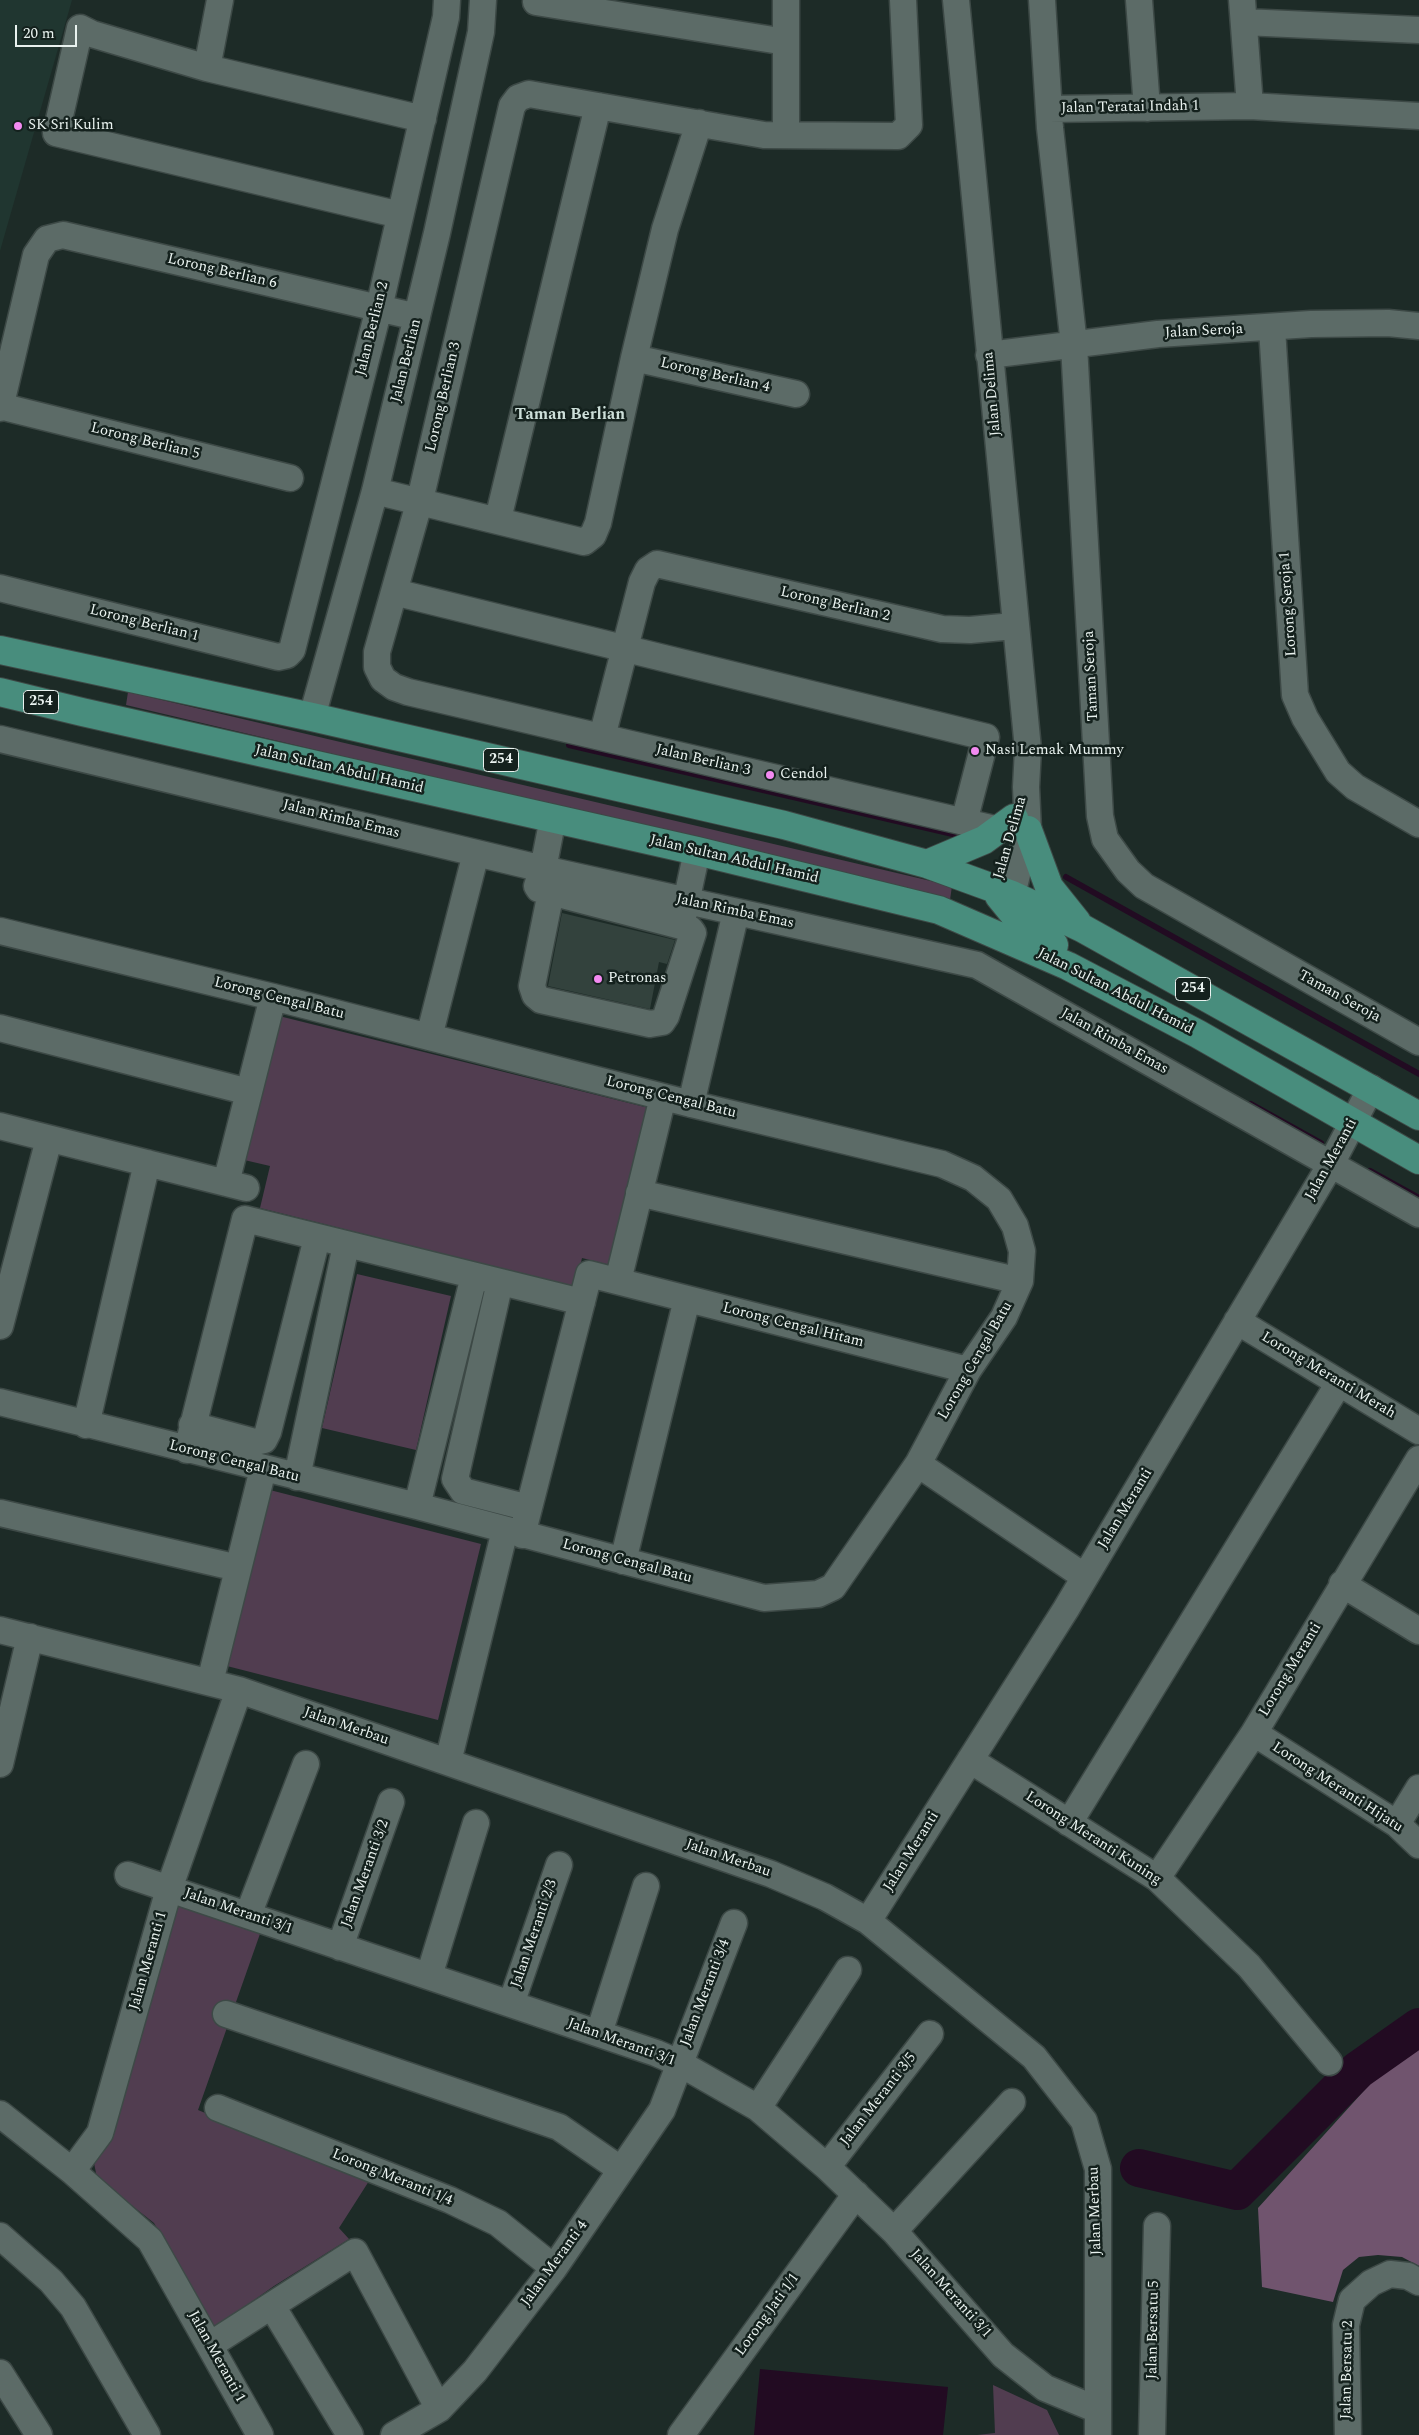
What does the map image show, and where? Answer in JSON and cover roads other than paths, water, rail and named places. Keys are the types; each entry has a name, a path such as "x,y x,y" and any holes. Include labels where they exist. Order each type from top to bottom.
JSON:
{"main road":[{"name":"254","path":"0,650 312,717 784,825 927,864 1082,928 1419,1116"},
{"name":"Jalan Sultan Abdul Hamid","path":"0,692 697,851 939,910 1068,966 1198,1034 1419,1160"},
{"path":"927,864 1014,826 1049,887 1082,928"},
{"path":"939,910 1004,895 1026,927 1058,947 1068,966"}],"street":[{"path":"207,68 220,0"},
{"name":"Jalan Berlian 2","path":"287,655 292,650 378,308 446,17 447,0"},
{"name":"Jalan Berlian","path":"312,717 375,491 417,317 481,32 483,0"},
{"path":"786,0 786,135"},
{"path":"498,519 598,106 764,135 898,136 908,125 903,0"},
{"name":"Jalan Delima","path":"956,0 1014,626 1028,749 1026,787 1014,826 1004,895"},
{"path":"1042,0 1049,109"},
{"path":"1139,0 1147,108"},
{"path":"536,2 786,42"},
{"path":"1250,106 1243,11 1419,30"},
{"path":"400,214 56,133 80,28 92,34 207,68 423,119"},
{"name":"Lorong Berlian 3","path":"408,692 394,687 384,679 377,667 377,652 420,500 512,106 518,98 529,94 598,106"},
{"name":"Jalan Teratai Indah 1","path":"1074,345 1049,109 1250,106 1419,116"},
{"path":"375,491 498,519 584,542 593,535 598,523 634,358 665,229 699,123"},
{"name":"Lorong Berlian 6","path":"0,407 36,255 46,239 63,235 417,317"},
{"name":"Jalan Seroja","path":"989,355 1158,334 1311,324 1388,323 1419,326"},
{"name":"Lorong Seroja 1","path":"1272,328 1295,695 1308,725 1338,772 1355,787 1419,824"},
{"name":"Taman Seroja","path":"1074,345 1100,806 1105,839 1128,871 1144,886 1419,1042"},
{"name":"Lorong Berlian 4","path":"634,358 796,394"},
{"name":"Lorong Berlian 5","path":"0,407 290,478"},
{"name":"Lorong Berlian 2","path":"623,648 642,582 648,570 657,564 942,629 970,630 1014,626"},
{"name":"Lorong Berlian 1","path":"0,588 278,657 287,655"},
{"path":"394,592 986,737 964,822"},
{"path":"602,738 623,648"},
{"name":"Jalan Berlian 3","path":"408,692 964,822 1014,826"},
{"name":"Jalan Rimba Emas","path":"0,739 476,853 547,881 684,913 736,912 977,964 1419,1214"},
{"path":"553,818 547,881 532,986 535,995 541,1000 650,1024 662,1022 666,1016 693,932 684,913 697,851"},
{"path":"430,1037 476,853"},
{"path":"691,1104 736,912"},
{"name":"Lorong Cengal Batu","path":"0,930 273,997 691,1104 942,1164 973,1178 999,1199 1015,1226 1022,1251 1020,1281 1004,1317 968,1370 918,1464 833,1587 818,1594 764,1598 417,1506 86,1425 0,1402"},
{"path":"0,1126 236,1185 249,1092 273,997"},
{"path":"0,1028 249,1092"},
{"name":"Jalan Meranti","path":"868,1921 1085,1577 1331,1164 1371,1088"},
{"path":"618,1281 663,1097"},
{"path":"0,1326 49,1139"},
{"path":"86,1425 147,1163"},
{"path":"639,1193 1020,1281"},
{"path":"187,1450 244,1219 582,1302 529,1508 513,1532 448,1762"},
{"path":"192,1425 254,1442 264,1440 268,1432 317,1238"},
{"path":"297,1477 346,1245"},
{"name":"Lorong Cengal Hitam","path":"582,1302 589,1274 968,1370"},
{"path":"417,1506 474,1276"},
{"path":"500,1282 456,1479 463,1491 529,1508"},
{"path":"623,1561 687,1299"},
{"name":"Lorong Meranti Merah","path":"1237,1321 1419,1430"},
{"path":"1069,1823 1339,1383"},
{"name":"Lorong Meranti","path":"1156,1878 1254,1733 1419,1459"},
{"path":"918,1464 1085,1577"},
{"path":"210,1682 263,1469"},
{"path":"0,1513 238,1568"},
{"path":"1342,1584 1419,1631"},
{"name":"Jalan Merbau","path":"0,1630 239,1690 771,1874 825,1897 868,1921 1034,2057 1084,2121 1098,2169 1098,2422"},
{"path":"0,1764 30,1637"},
{"name":"Jalan Meranti 1","path":"72,2171 100,2132 169,1889 239,1690"},
{"name":"Lorong Meranti Hijatu","path":"1254,1733 1397,1824 1419,1845"},
{"name":"Lorong Meranti Kuning","path":"970,1760 1156,1878 1249,1966 1328,2062"},
{"path":"248,1915 306,1764"},
{"path":"1397,1824 1419,1788"},
{"name":"Jalan Meranti 3/2","path":"340,1946 392,1802"},
{"path":"429,1976 476,1823"},
{"name":"Jalan Meranti 2/3","path":"511,2004 559,1865"},
{"name":"Jalan Meranti 3/1","path":"128,1875 599,2033 679,2063 758,2108 827,2167 894,2231 1003,2355 1045,2388 1098,2422"},
{"path":"599,2033 646,1886"},
{"name":"Jalan Meranti 3/4","path":"679,2063 734,1923"},
{"path":"758,2108 848,1970"},
{"path":"226,2014 559,2127 620,2169"},
{"name":"Jalan Meranti 3/5","path":"827,2167 930,2034"},
{"name":"Jalan Meranti 4","path":"394,2435 439,2409 475,2371 554,2268 662,2110 679,2063"},
{"path":"894,2231 1012,2102"},
{"name":"Lorong Meranti 1/4","path":"218,2108 450,2200 498,2223 554,2268"},
{"name":"Jalan Meranti 1","path":"0,2114 72,2171 150,2240 260,2435"},
{"name":"Lorong Jati 1/1","path":"681,2435 856,2194"},
{"name":"Jalan Bersatu 5","path":"1152,2435 1157,2226"},
{"path":"0,2236 51,2282 73,2308 147,2435"},
{"path":"210,2346 355,2252 439,2409"},
{"name":"Jalan Bersatu 2","path":"1348,2435 1346,2325 1352,2300 1371,2283 1390,2274 1408,2276 1419,2282"},
{"path":"272,2306 350,2435"},
{"path":"3,2381 39,2435"}],"waterway":[{"path":"569,745 957,835"},
{"path":"1066,877 1419,1074"},
{"path":"1251,1104 1321,1143"},
{"path":"1370,1171 1419,1198"},
{"path":"1139,2168 1237,2191 1358,2070 1419,2027"}],"place":[{"name":"SK Sri Kulim","path":"18,126"},
{"name":"Nasi Lemak Mummy","path":"975,751"},
{"name":"Cendol","path":"770,775"},
{"name":"Petronas","path":"598,979"}],"district":[{"name":"Taman Berlian","path":"570,416"}]}
